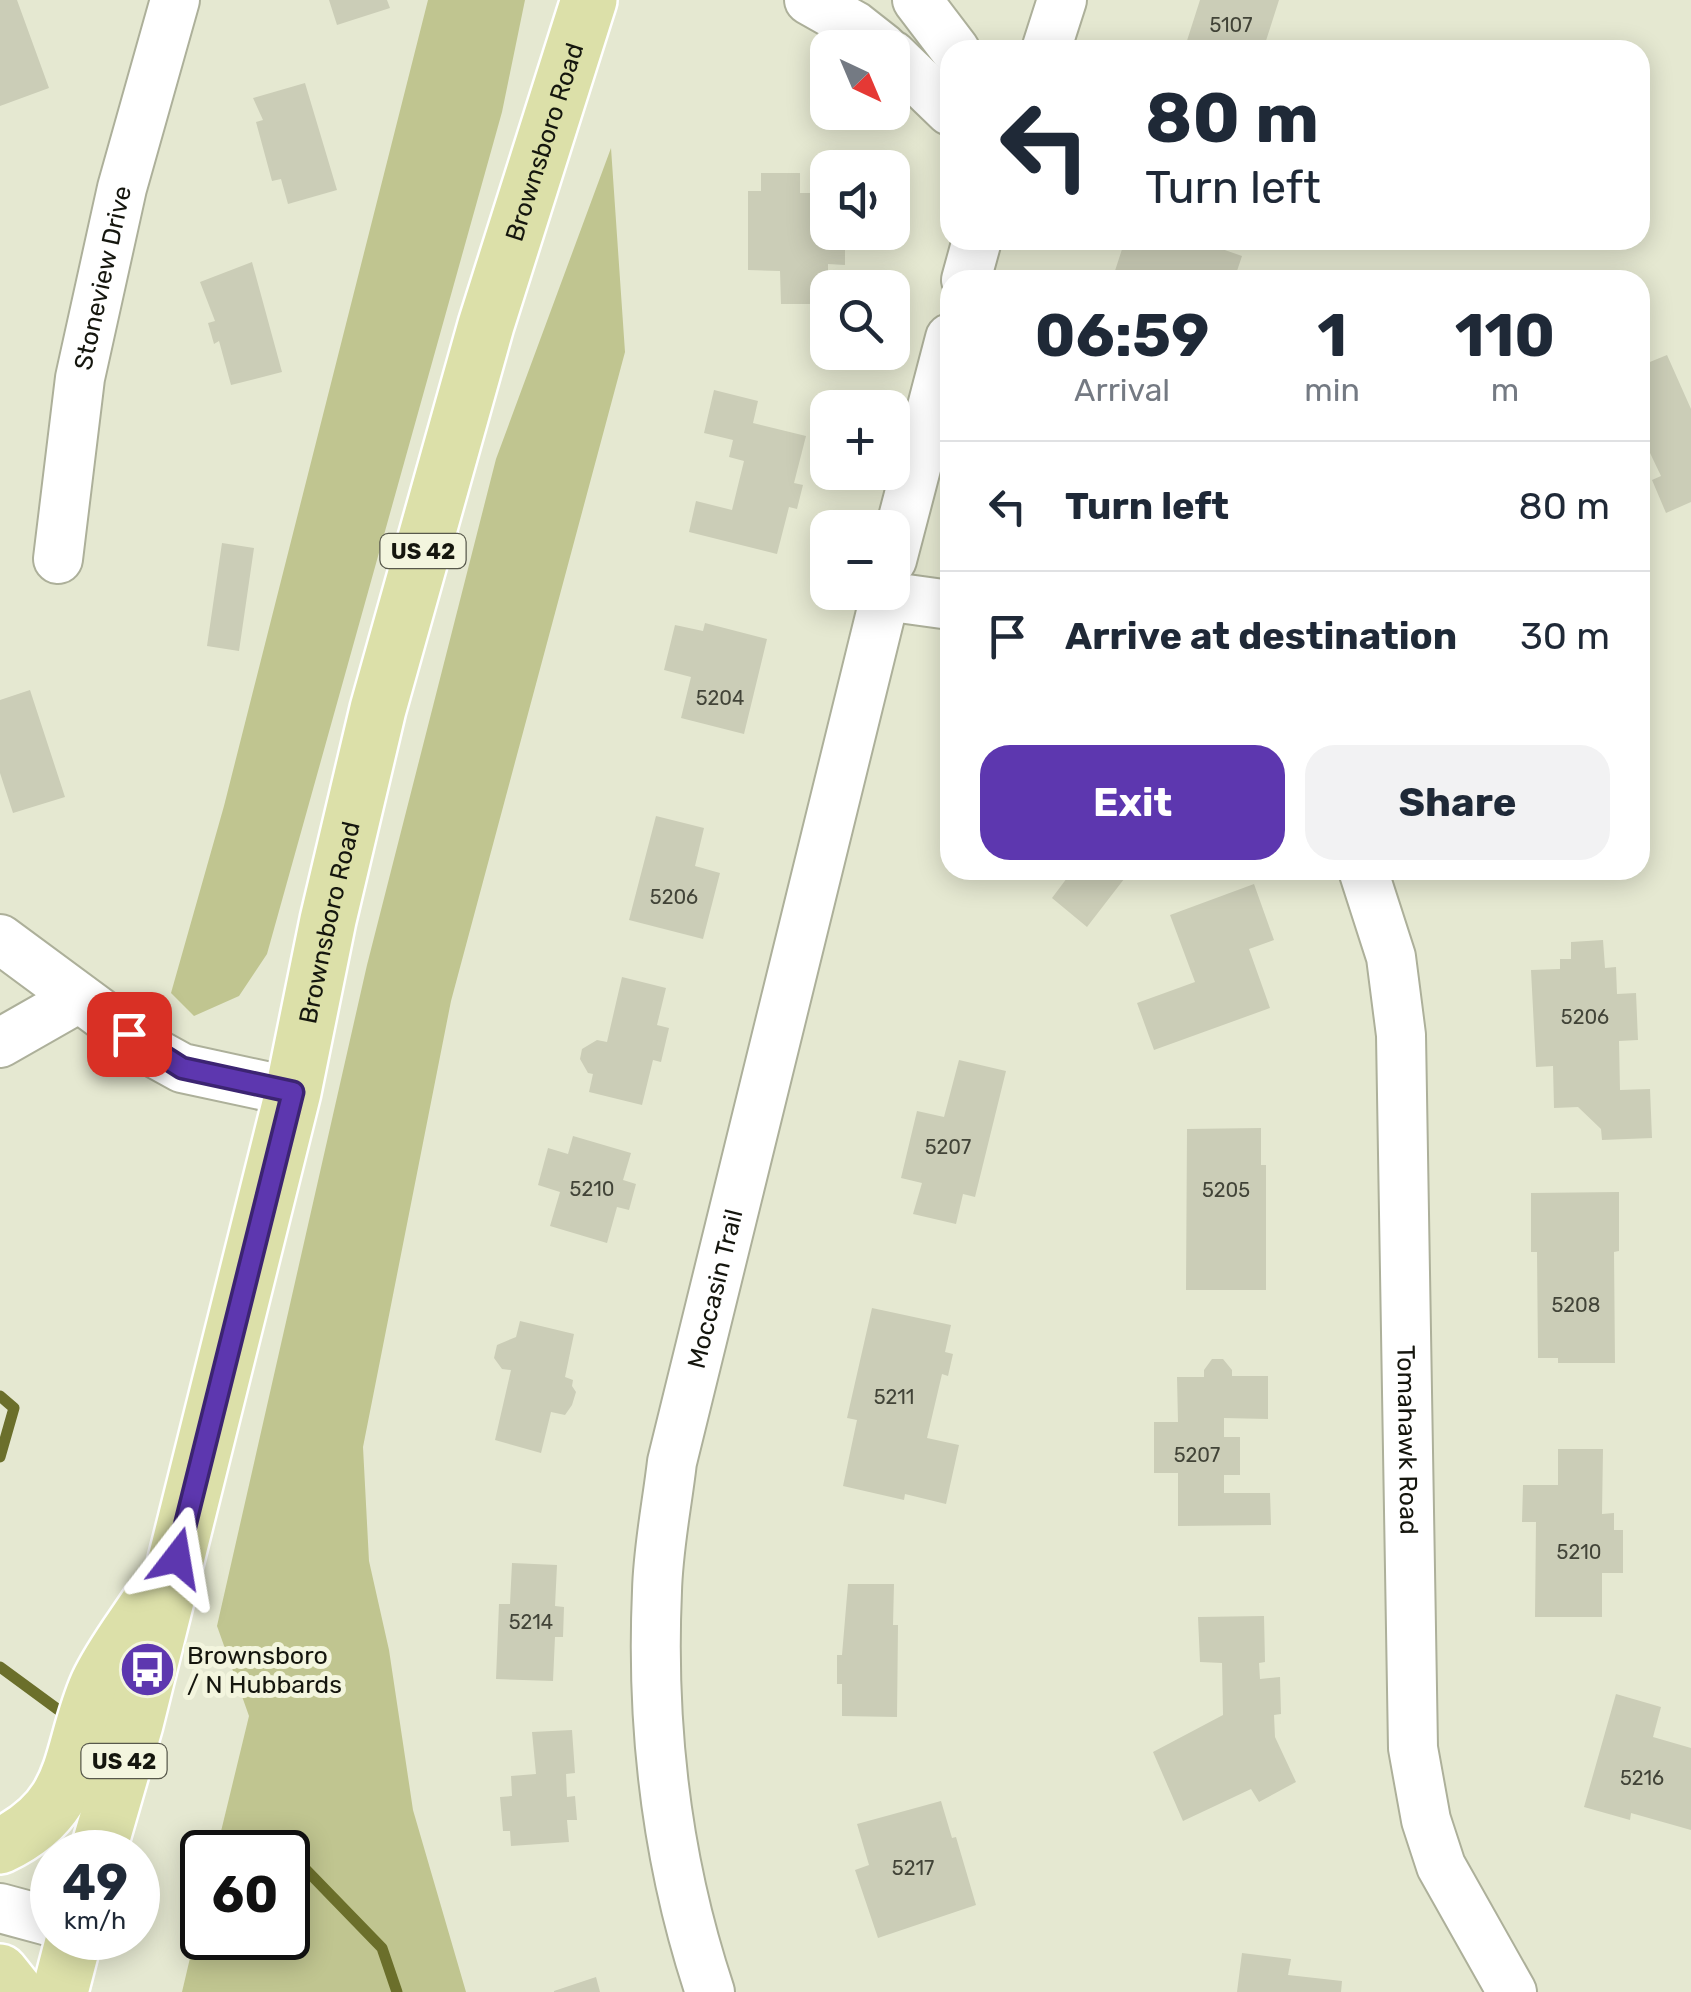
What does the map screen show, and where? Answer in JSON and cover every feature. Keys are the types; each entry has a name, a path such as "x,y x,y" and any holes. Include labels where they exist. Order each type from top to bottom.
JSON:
{"main road":[{"name":"Brownsboro Road","path":"104,1830 177,1558 293,1092 328,920 378,709 486,325 589,0"},
{"path":"0,1846 40,1818 61,1793 74,1765 98,1684 177,1558"},
{"path":"60,1992 68,1960"},
{"path":"0,1972 16,1992"}],"street":[{"name":"Stoneview Drive","path":"58,559 80,378 122,188 175,0"},
{"path":"809,0 860,30"},
{"path":"917,0 947,40"},
{"path":"1049,40 1062,0"},
{"path":"910,72 940,101"},
{"name":"Moccasin Trail","path":"906,510 940,378"},
{"path":"910,591 940,601"},
{"name":"Moccasin Trail","path":"710,1992 692,1937 668,1827 656,1710 656,1588 672,1462 881,610"},
{"name":"Tomahawk Road","path":"1366,880 1391,957 1401,1035 1409,1655 1417,1782 1441,1866 1512,1992"},
{"path":"0,939 153,1052 182,1068 293,1092"},
{"path":"0,1042 80,998"},
{"path":"0,1908 30,1916"}],"green space":[{"path":"428,0 525,0 502,112 267,954 239,996 194,1016 171,993 224,806"},
{"path":"611,148 625,352 451,1001 363,1447 369,1561 389,1650 413,1810 466,1992 182,1992 190,1960 310,1960 310,1830 221,1830 249,1716 217,1626 367,965 496,459"}],"building":[{"path":"0,0 17,0 49,88 0,106"},
{"path":"329,0 387,0 390,8 337,25"},
{"path":"1200,0 1279,0 1266,40 1187,40"},
{"path":"305,83 337,190 288,204 281,179 272,181 256,122 263,120 253,98"},
{"path":"761,173 800,173 800,193 810,193 810,250 845,250 845,265 828,264 828,270 810,270 810,304 781,304 780,271 748,270 748,191 761,191"},
{"path":"1122,250 1225,250 1242,256 1237,270 1115,270"},
{"path":"252,262 282,372 231,385 219,341 214,344 208,323 215,321 200,282"},
{"path":"1667,355 1691,409 1691,502 1666,513 1652,480 1661,476 1650,453 1650,362"},
{"path":"714,390 758,401 753,423 806,436 794,483 803,485 797,509 789,507 777,554 689,532 696,501 732,510 744,461 729,457 733,440 704,433"},
{"path":"222,543 254,548 239,651 207,646"},
{"path":"705,623 767,639 744,734 681,718 691,677 664,670 675,625 703,631"},
{"path":"30,690 65,797 13,813 0,773 0,700"},
{"path":"656,816 704,828 695,866 720,873 703,939 629,920"},
{"path":"1066,880 1123,880 1087,927 1052,898"},
{"path":"1254,884 1274,940 1249,949 1270,1008 1154,1050 1137,1003 1195,982 1170,915"},
{"path":"1603,940 1605,968 1616,967 1617,994 1636,993 1638,1040 1619,1041 1620,1090 1650,1089 1652,1138 1602,1140 1601,1129 1578,1107 1554,1108 1553,1066 1536,1067 1531,970 1560,969 1560,959 1571,959 1571,942"},
{"path":"622,977 666,988 657,1025 669,1028 661,1062 653,1060 642,1105 589,1092 593,1074 588,1073 580,1059 582,1049 597,1040 607,1042"},
{"path":"959,1060 1006,1071 975,1197 963,1194 956,1224 913,1214 922,1183 901,1178 917,1111 944,1117"},
{"path":"1261,1128 1261,1165 1266,1165 1266,1290 1186,1290 1187,1129"},
{"path":"573,1136 631,1153 623,1180 636,1184 629,1210 617,1207 607,1243 550,1226 560,1192 538,1185 548,1148 568,1154"},
{"path":"1619,1192 1619,1251 1614,1252 1615,1363 1558,1363 1558,1358 1538,1358 1537,1252 1531,1252 1531,1193"},
{"path":"872,1308 951,1325 945,1352 953,1354 948,1376 942,1374 927,1438 959,1445 946,1504 905,1494 904,1500 843,1486 857,1420 847,1418"},
{"path":"520,1321 574,1334 565,1377 573,1380 576,1392 565,1415 551,1412 541,1453 495,1440 511,1370 502,1369 494,1358 497,1345 516,1337"},
{"path":"1212,1359 1223,1359 1232,1376 1268,1376 1268,1419 1224,1418 1224,1437 1240,1437 1240,1475 1224,1475 1224,1493 1270,1493 1271,1525 1178,1526 1178,1473 1154,1473 1154,1422 1178,1422 1177,1377 1204,1377"},
{"path":"1558,1449 1603,1449 1602,1514 1614,1513 1614,1530 1623,1530 1623,1573 1602,1573 1602,1617 1535,1617 1536,1522 1522,1522 1523,1485 1558,1485"},
{"path":"512,1563 557,1565 555,1606 564,1607 563,1637 555,1637 553,1681 496,1679 499,1604 510,1604"},
{"path":"848,1584 894,1584 893,1625 898,1625 897,1717 842,1716 837,1655 842,1655"},
{"path":"1264,1616 1265,1662 1259,1663 1260,1679 1280,1677 1281,1714 1274,1715 1275,1737 1296,1782 1259,1802 1251,1789 1183,1821 1153,1752 1223,1715 1222,1663 1200,1662 1198,1617"},
{"path":"1616,1694 1661,1707 1653,1737 1691,1748 1691,1830 1631,1813 1630,1820 1584,1807"},
{"path":"572,1730 575,1773 566,1774 567,1797 575,1796 577,1820 567,1820 569,1842 511,1846 510,1831 503,1831 500,1797 512,1796 511,1776 536,1774 532,1732"},
{"path":"941,1801 976,1905 878,1938 855,1870 869,1865 857,1824"},
{"path":"1242,1953 1291,1959 1288,1975 1342,1981 1341,1992 1237,1992"},
{"path":"596,1977 600,1992 554,1992 554,1991"}],"waterway":[{"path":"0,1396 14,1408 0,1457"},
{"path":"0,1667 60,1711"},
{"path":"310,1874 382,1948 397,1992"}],"place":[{"name":"Brownsboro / N Hubbards","path":"148,1669"}],"route":[{"path":"129,1034 182,1068 293,1092 177,1558"}]}
